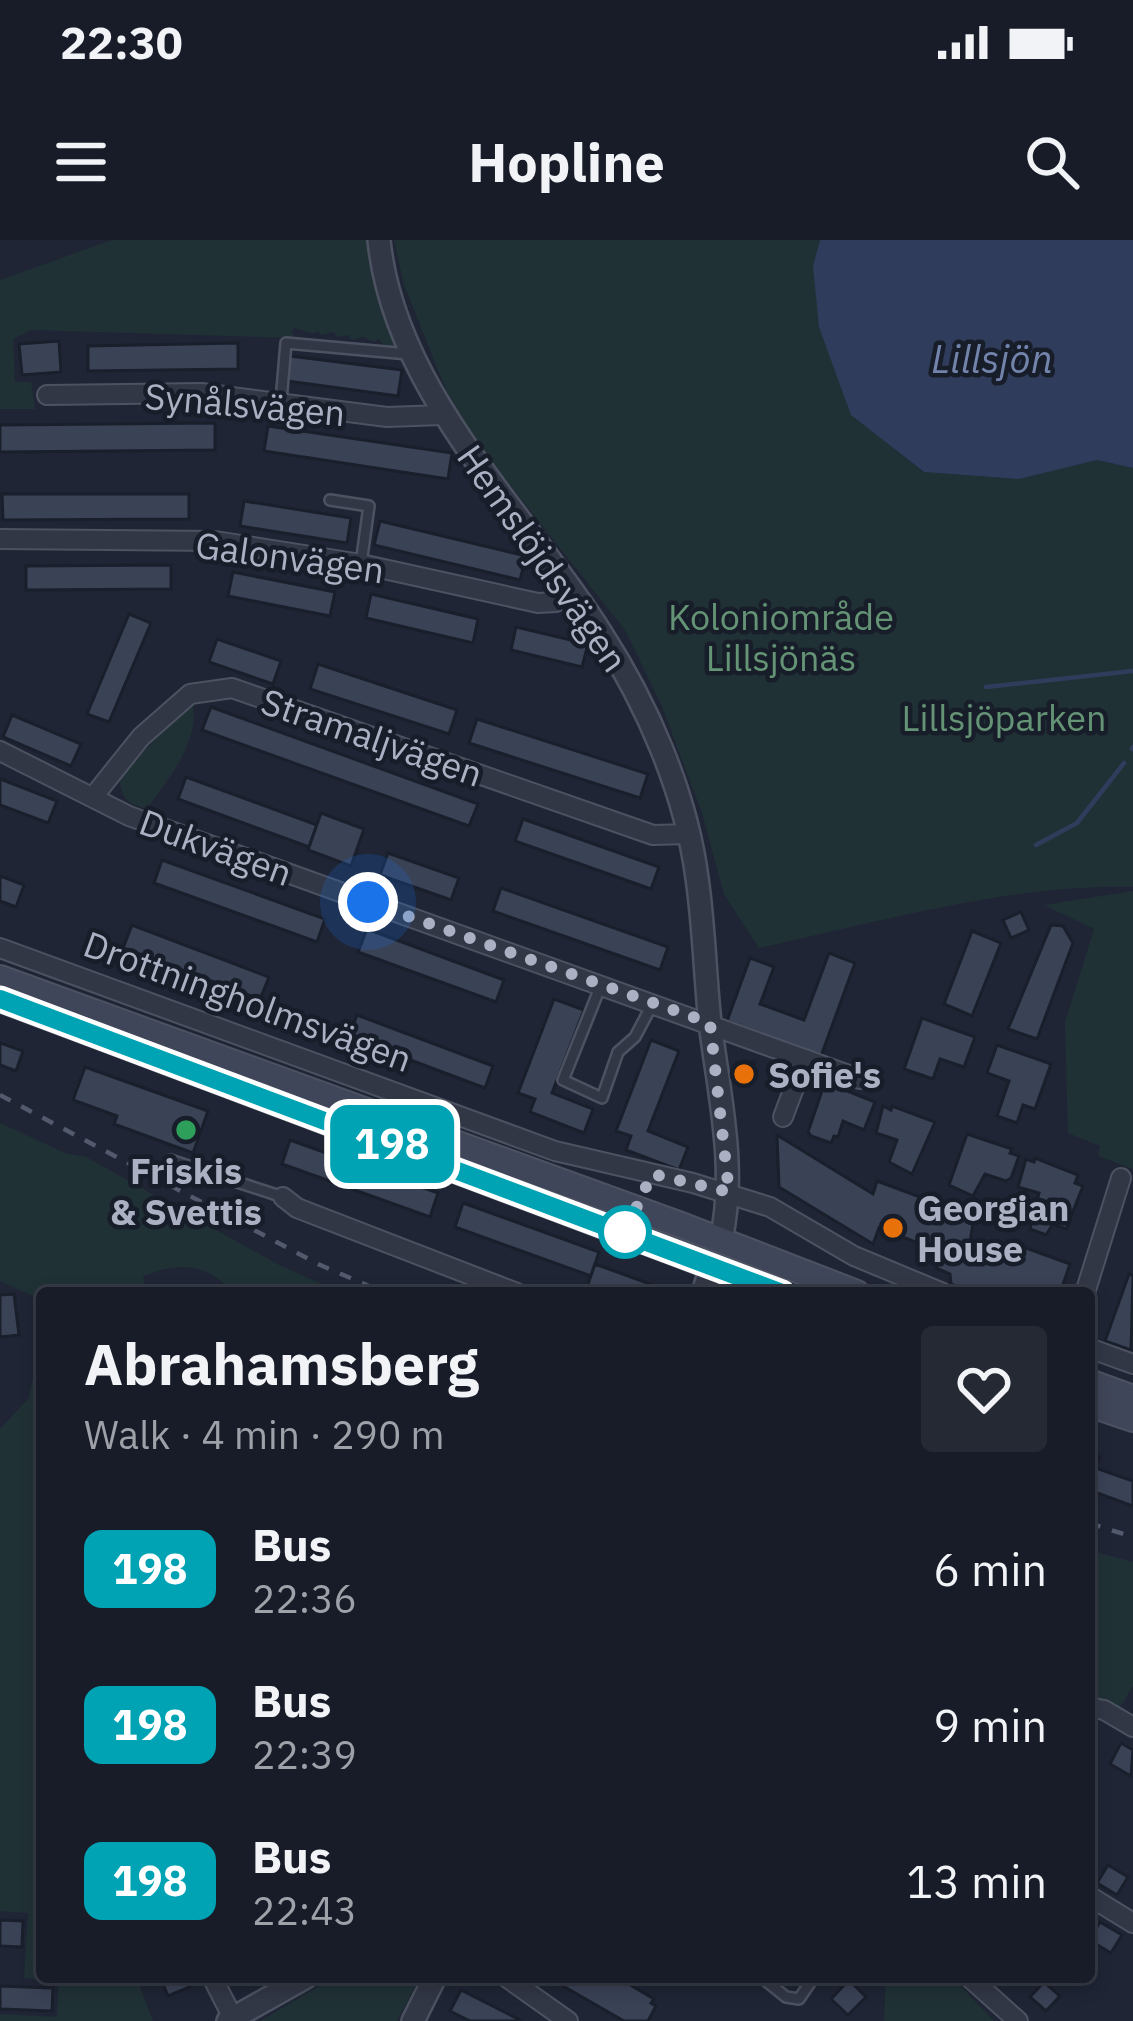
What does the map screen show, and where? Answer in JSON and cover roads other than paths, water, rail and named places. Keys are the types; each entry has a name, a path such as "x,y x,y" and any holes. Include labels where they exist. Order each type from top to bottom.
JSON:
{"main road":[{"name":"Drottningholmsvägen","path":"0,978 842,1287"},
{"path":"0,999 766,1287"},
{"path":"711,1267 721,1240"},
{"path":"1095,1384 1133,1398"},
{"path":"1095,1406 1133,1419"}],"street":[{"name":"Hemslöjdsvägen","path":"380,240 412,352 442,415 573,592 630,682 675,788 697,876 729,1192 721,1240"},
{"name":"Synålsvägen","path":"47,395 201,393 387,417 442,415"},
{"name":"Galonvägen","path":"0,538 215,542 361,564 538,603 556,602 573,592"},
{"name":"Stramaljvägen","path":"93,796 141,737 190,694 232,688 652,835 688,834"},
{"name":"Dukvägen","path":"0,751 128,816 710,1023"},
{"name":"Drottningholmsvägen","path":"0,948 555,1151 729,1192 770,1207 854,1256 929,1287"},
{"path":"710,1023 860,1079"},
{"path":"783,1118 805,1059"},
{"path":"1087,1287 1120,1178"},
{"path":"283,1196 297,1208 501,1287"},
{"path":"705,1287 711,1267"},
{"path":"1095,1350 1133,1364"},
{"path":"1095,1708 1133,1727"},
{"path":"1095,1899 1133,1923"},
{"path":"215,1983 230,2020 296,1983"},
{"path":"413,2021 432,1983"},
{"path":"514,1983 568,2021"},
{"path":"976,1983 1018,2021"},
{"path":"990,1994 998,1983"}],"lane":[{"path":"281,401 286,343 403,356 412,352"},
{"path":"330,500 369,506 361,564"},
{"path":"601,985 563,1080 602,1098 619,1052 635,1037 653,1003"},
{"path":"170,1160 283,1196"},
{"path":"768,1983 786,1997 800,1999 810,1983"}],"water":[{"name":"Lillsjön","path":"820,240 1133,240 1133,468 1097,460 1019,479 924,472 851,415 819,327 813,266"}],"waterway":[{"path":"986,687 1133,671"},
{"path":"1036,845 1077,823 1124,763"}],"railway":[{"path":"0,1095 318,1264 371,1287"},
{"path":"1095,1525 1133,1537"}],"place":[{"name":"Sofie's","path":"744,1074"},
{"name":"Friskis & Svettis","path":"186,1130"},
{"name":"Georgian House","path":"893,1228"}],"park label":[{"name":"Koloniområde Lillsjönäs","path":"781,636"},
{"name":"Lillsjöparken","path":"1004,717"}]}
